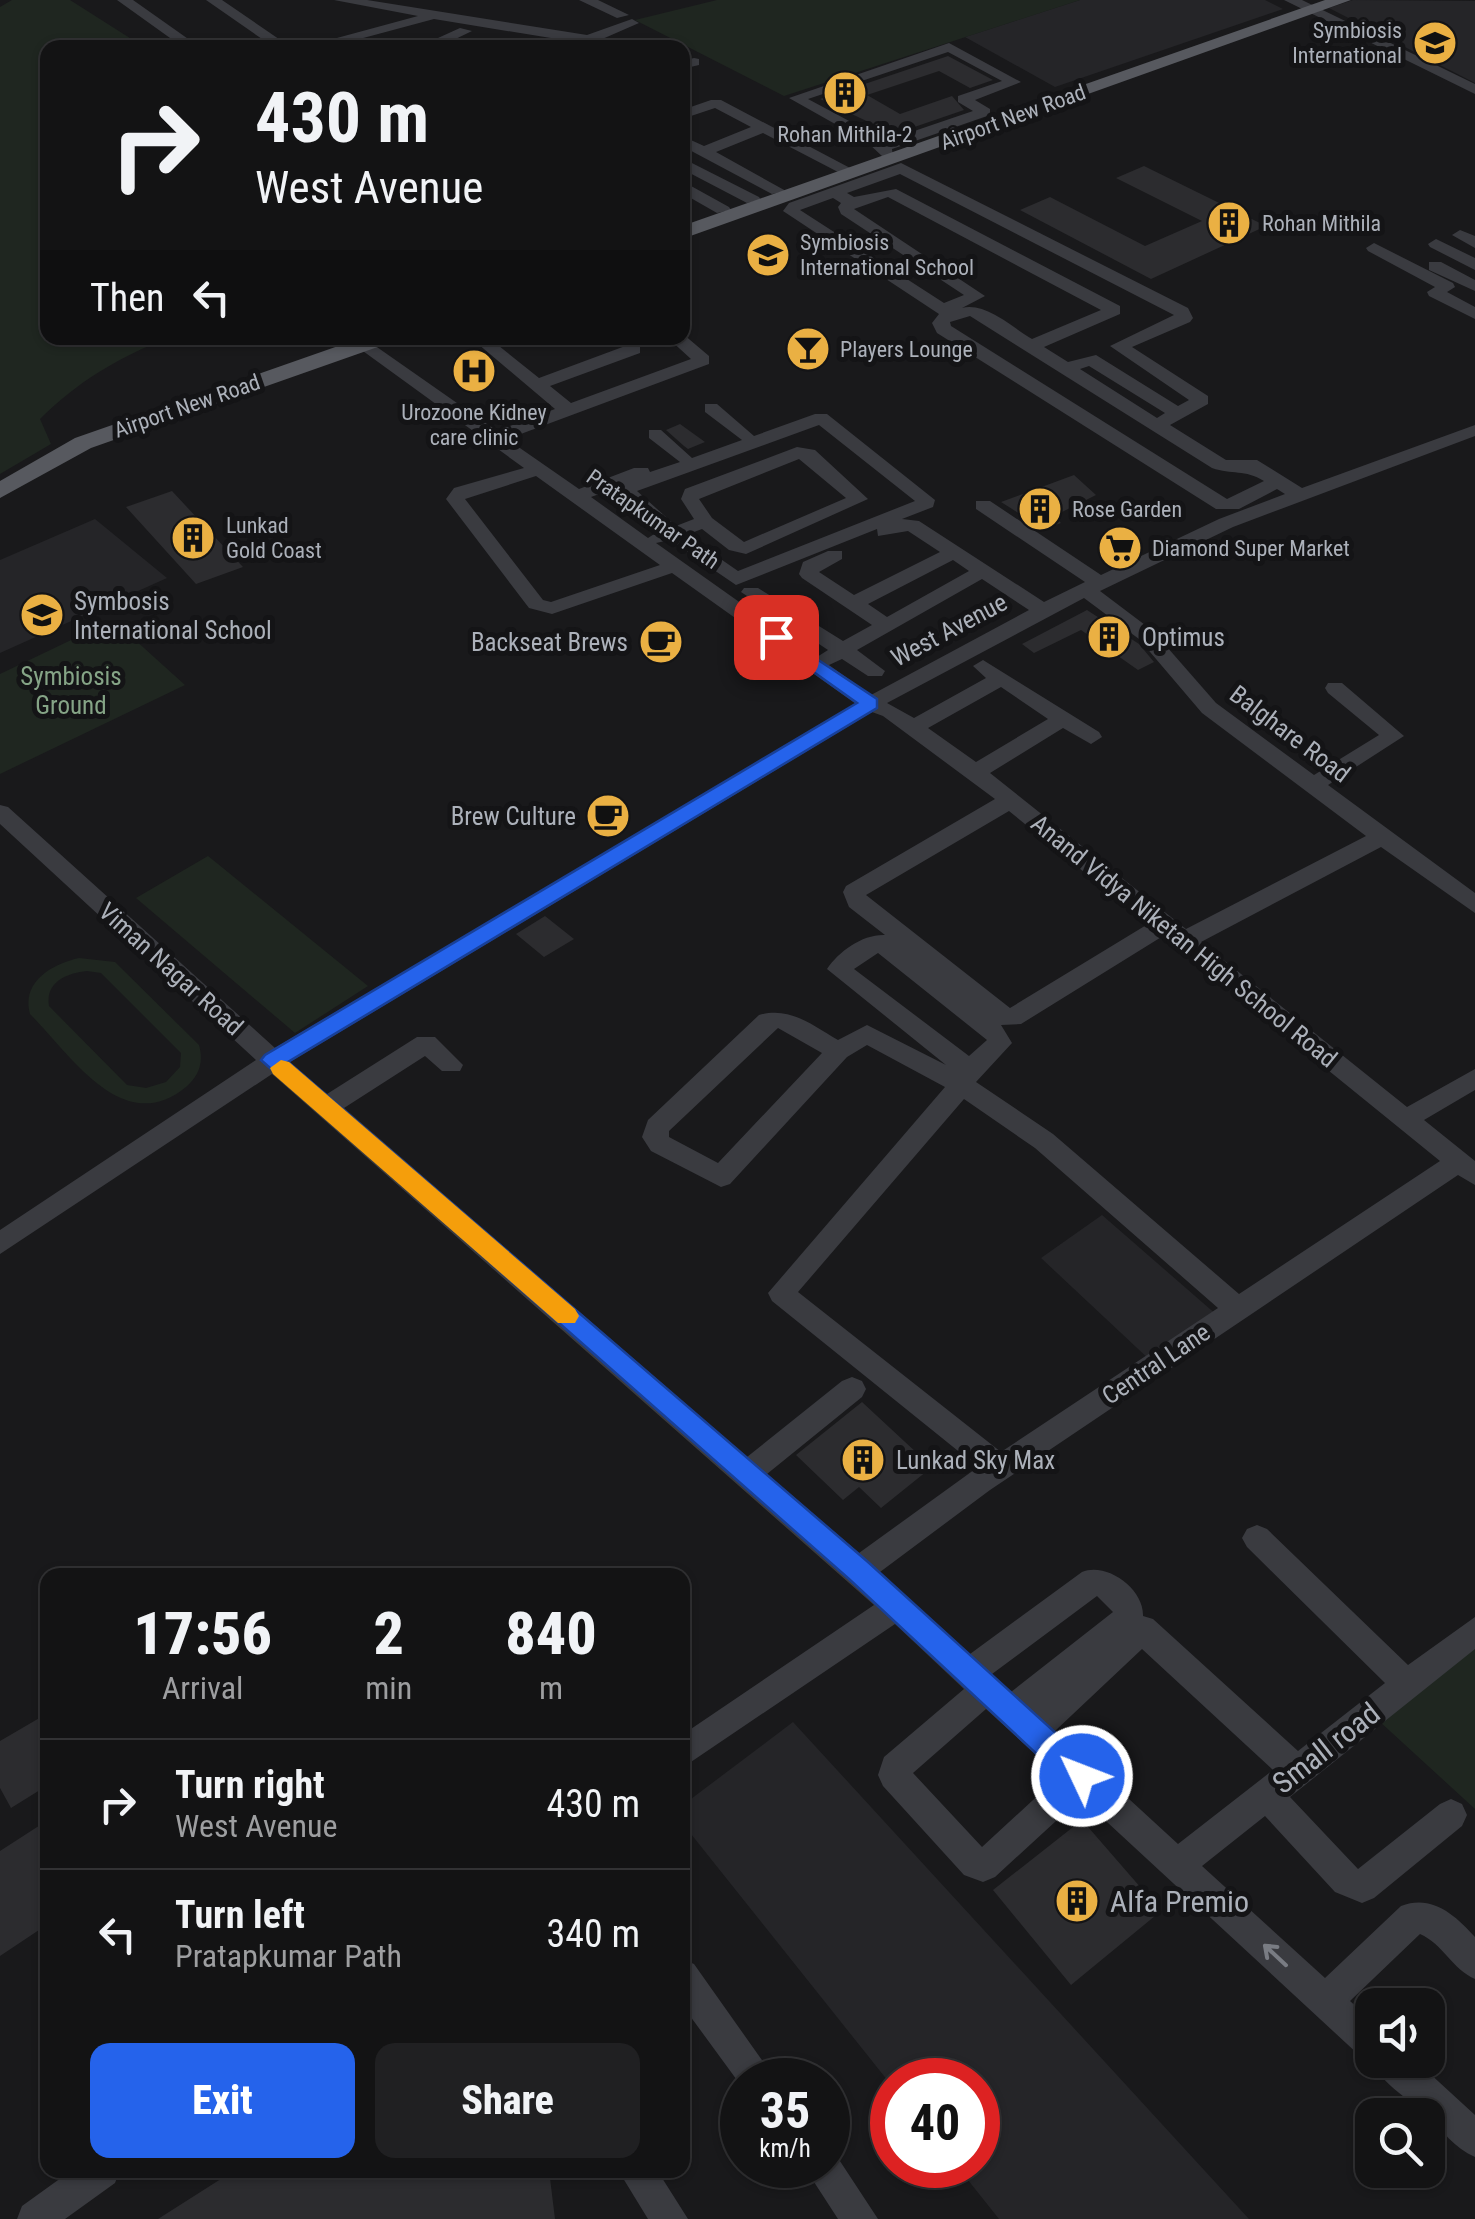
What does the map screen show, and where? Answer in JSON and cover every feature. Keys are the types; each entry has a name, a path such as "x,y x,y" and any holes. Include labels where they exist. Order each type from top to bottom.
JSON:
{"main road":[{"name":"Airport New Road","path":"690,223 778,192 849,177 884,151 1307,4 1342,0"},
{"name":"Airport New Road","path":"690,224 1307,4"},
{"name":"Airport New Road","path":"0,479 75,436 345,345"},
{"name":"Airport New Road","path":"0,491 83,443 347,345"}],"street":[{"path":"124,0 182,40"},
{"path":"213,0 273,40"},
{"path":"341,0 440,14 466,25 588,40 627,19 586,0"},
{"path":"437,40 466,25 484,4"},
{"path":"1307,4 1475,90"},
{"path":"338,40 440,14"},
{"path":"546,40 561,35"},
{"path":"949,47 1014,82 963,100 985,112 884,151 874,140 796,98 949,47"},
{"path":"690,112 716,102 849,177 874,196"},
{"path":"704,151 764,127"},
{"path":"690,144 778,192"},
{"path":"690,167 753,200"},
{"path":"1066,370 1185,315 901,168 849,177 834,192 790,211 944,314 979,314 1066,370 1224,466 1247,464 1298,494"},
{"path":"690,191 724,210"},
{"path":"834,192 852,204"},
{"path":"1030,347 1111,312 1112,307 1020,264 890,192 846,207 847,212 976,293 944,314 943,328 1223,505 1232,505 1278,481"},
{"path":"1436,244 1475,265"},
{"path":"1374,248 1465,282"},
{"path":"1412,254 1465,282"},
{"path":"1465,282 1435,292 1475,314"},
{"name":"Pratapkumar Path","path":"371,345 539,469 662,536 718,591 881,704"},
{"path":"488,345 568,410"},
{"path":"537,384 622,345"},
{"path":"629,345 665,372"},
{"path":"504,434 665,372 674,373 704,358 686,345"},
{"path":"1118,346 1202,400 1157,425"},
{"path":"1090,359 1179,414"},
{"path":"711,408 745,435"},
{"path":"581,494 801,415"},
{"path":"820,418 926,500 921,506 736,579 662,536 626,492 628,488 820,418"},
{"name":"Pratapkumar Path","path":"479,422 504,434 675,566 834,655 881,704"},
{"name":"West Avenue","path":"0,1244 272,1060 1043,610 1298,494 1475,430"},
{"path":"656,434 682,456"},
{"path":"797,452 808,454 859,498 746,548 736,546 704,522 693,508 692,493 797,452"},
{"path":"539,469 461,492 455,499 536,604 552,608 675,566"},
{"name":"Balghare Road","path":"984,505 1093,586 1146,635 1209,708 1475,905"},
{"path":"662,536 704,522"},
{"path":"886,626 809,574 810,566 907,524 1043,610"},
{"path":"852,604 954,552"},
{"path":"834,655 983,571"},
{"path":"752,592 834,655 875,671"},
{"path":"913,728 992,672 1091,737"},
{"path":"1311,786 1394,736 1335,688"},
{"name":"Anand Vidya Niketan High School Road","path":"881,704 975,772 1466,1168"},
{"path":"975,772 1063,719"},
{"path":"1010,800 854,892 857,901 1005,1017 1012,1018 1166,924"},
{"name":"Viman Nagar Road","path":"0,812 272,1060 897,1606 1355,2028"},
{"path":"1185,940 1382,836"},
{"path":"1000,1468 781,1293 966,1077 1000,1043 999,1036 880,942 858,952 838,968 966,1077 1044,1141 1238,1309"},
{"path":"838,1051 781,1020 768,1021 657,1127 655,1136 660,1144 721,1177 838,1051 867,1034 966,1077"},
{"path":"326,1107 426,1043 451,1065"},
{"path":"1405,1120 1475,1078"},
{"name":"Central Lane","path":"858,1571 1000,1468 1238,1309 1466,1168"},
{"path":"747,1474 852,1389"},
{"path":"1258,1538 1407,1684"},
{"path":"690,1748 897,1606"},
{"path":"1082,1776 982,1866 894,1774 895,1768 1000,1701 1142,1629 1297,1771"},
{"name":"Small road","path":"1178,1865 1475,1631"},
{"path":"1266,1795 1347,1881 1362,1887 1450,1815"},
{"path":"1326,2002 1413,1918 1421,1915 1433,1919 1475,1962"},
{"path":"690,1987 742,2058"},
{"path":"1409,2078 1475,2139"},
{"path":"35,2219 91,2178"},
{"path":"642,2178 670,2219"},
{"path":"837,2188 860,2219"}],"shaded area":[{"path":"1080,0 1265,0 1283,9 1055,87 965,37"},
{"name":"Symbiosis International","path":"1353,0 1475,1 1475,83 1329,8"},
{"name":"Symbosis International School","path":"95,519 167,578 0,653 0,560"},
{"path":"1102,1215 1218,1316 1152,1362 1041,1258"},
{"path":"793,1722 1249,2219 999,2219 974,2188 1000,2188 1000,2058 870,2058 690,1833 690,1800"}],"green space":[{"path":"12,0 70,0 133,40 40,40 40,345 152,345 116,362 69,393 40,419 51,444 0,474 0,7"},
{"path":"717,0 1080,0 784,96 690,48 690,40 674,40 635,20"},
{"name":"Symbiosis Ground","path":"113,620 185,685 0,774 0,674"},
{"path":"208,856 368,986 295,1033 136,898"},
{"path":"79,958 115,962 199,1045 201,1063 186,1087 163,1100 141,1103 99,1085 80,1068 30,1014 28,1003 41,976","holes":["79,972 101,973 181,1053 180,1067 166,1082 146,1088 127,1085 49,1006 50,991 59,980"]},
{"path":"1475,1644 1475,1809 1379,1721"}],"building":[{"name":"Rohan Mithila-2","path":"948,56 993,80 970,88 939,71 867,95 900,114 952,96 964,110 894,134 820,99"},
{"name":"Rohan Mithila","path":"1144,166 1266,226 1151,279 1020,210 1050,197 1145,246 1202,221 1116,178"},
{"path":"680,424 705,442 688,449 666,430"},
{"name":"Rose Garden","path":"1074,475 1096,495 1054,516 1061,523 1044,529 1001,502"},
{"name":"Lunkad Gold Coast","path":"172,491 243,567 196,584 126,507"},
{"name":"Optimus","path":"1087,610 1139,644 1154,662 1138,670 1081,630 1034,653 1022,644"},
{"path":"545,916 574,939 544,957 516,934"},
{"name":"Lunkad Sky Max","path":"862,1402 932,1467 881,1508 859,1487 843,1500 796,1455"},
{"path":"40,1718 40,1790 11,1808 0,1788 0,1741"},
{"name":"Alfa Premio","path":"1082,1820 1161,1911 1071,1985 993,1890"},
{"path":"40,1825 40,1929 0,1956 0,1851"},
{"path":"222,2178 550,2178 555,2219 158,2219"}],"slow traffic":[{"path":"281,1068 567,1316"}],"place":[{"name":"Symbiosis International","path":"1435,43"},
{"name":"Rohan Mithila-2","path":"845,93"},
{"name":"Rohan Mithila","path":"1229,223"},
{"name":"Symbiosis International School","path":"768,255"},
{"name":"Players Lounge","path":"808,349"},
{"name":"Urozoone Kidney care clinic","path":"474,371"},
{"name":"Rose Garden","path":"1040,509"},
{"name":"Lunkad Gold Coast","path":"193,538"},
{"name":"Diamond Super Market","path":"1120,548"},
{"name":"Symbosis International School","path":"42,615"},
{"name":"Optimus","path":"1109,637"},
{"name":"Backseat Brews","path":"661,642"},
{"name":"Brew Culture","path":"608,816"},
{"name":"Lunkad Sky Max","path":"863,1460"},
{"name":"Alfa Premio","path":"1077,1901"}],"route":[{"path":"776,637 870,704 272,1060 858,1571 1082,1776"}]}
